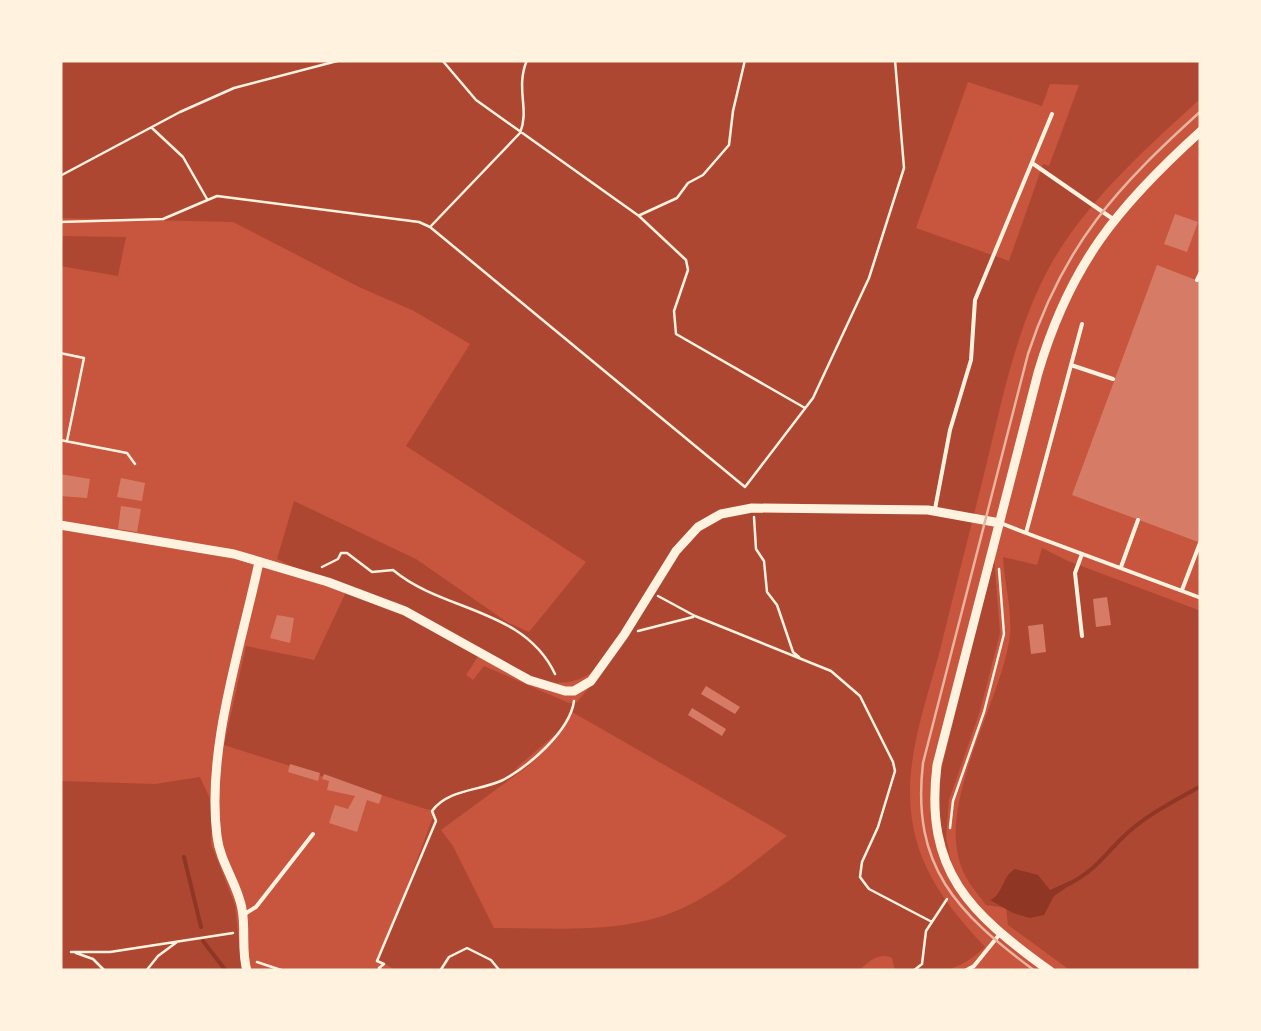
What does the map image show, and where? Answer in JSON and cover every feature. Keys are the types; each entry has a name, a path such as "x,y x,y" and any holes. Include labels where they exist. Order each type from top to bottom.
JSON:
{"street":[{"path":"1050,971 1000,934 970,904 952,875 937,833 934,792 940,755 1038,373 1056,320 1082,265 1113,219 1201,131"},
{"path":"60,525 234,554 298,573 405,611 529,680 565,691 591,681 676,551 698,527 721,514 752,508 934,511 1000,523"},
{"path":"246,971 243,914 218,845 218,774 224,710 259,562"}],"lane":[{"path":"934,511 950,430 971,360 975,300 1052,114"},
{"path":"1032,163 1113,219"},
{"path":"1197,280 1201,272"},
{"path":"1026,533 1082,324"},
{"path":"1071,365 1113,379"},
{"path":"1120,568 1138,520"},
{"path":"1000,523 1201,598"},
{"path":"1182,591 1200,543"},
{"path":"1082,554 1075,573 1082,636"},
{"path":"243,914 256,907 313,834"},
{"path":"965,971 974,966 1000,934"}],"path":[{"path":"60,176 234,88 341,60"},
{"path":"442,60 476,100 639,216 686,260 688,270 674,311 676,334 806,408"},
{"path":"430,227 520,133 524,116 521,74 527,60"},
{"path":"639,216 677,198 730,144 745,60"},
{"path":"60,222 163,219 217,196 404,220 430,227 745,487 806,408 868,278 904,168 895,60"},
{"path":"152,128 183,157 207,200"},
{"path":"60,353 84,358 68,441"},
{"path":"60,440 127,453 135,464"},
{"path":"752,508 756,549 764,561 767,592 776,605 793,652 804,660"},
{"path":"298,573 316,571 338,560 341,553 372,572 393,570 416,586 526,635 548,660 575,703 563,730 550,746 503,780 440,801 432,811 436,822 378,961 384,964 379,968 382,971"},
{"path":"950,839 953,801 984,712 1004,634 998,564"},
{"path":"651,592 695,616 831,670 860,696 893,762 894,775 860,869 861,880 869,889 932,922"},
{"path":"624,635 695,616"},
{"path":"913,971 924,961 924,936 947,899"},
{"path":"60,954 110,952 242,932"},
{"path":"146,971 158,956 181,940"},
{"path":"440,971 449,957 467,948 491,960 500,971"},
{"path":"71,952 93,960 105,971"},
{"path":"244,958 284,971"}],"shaded area":[{"path":"60,60 1201,60 1201,98 1088,211 1057,254 1032,303 1007,382 921,720 910,795 916,840 932,879 985,947 953,968 933,971 895,971 892,958 883,956 859,971 397,971 379,960 435,812 224,745 246,646 314,660 346,592 277,559 294,501 416,559 507,622 529,632 586,562 406,446 470,344 414,311 233,222 60,218","holes":["968,82 1042,106 1050,84 1079,85 1049,166 1043,164 1009,261 916,228","479,655 554,683 584,677 598,667 599,676 577,702 569,703 484,666 473,680 466,675","572,712 787,836 712,892 663,916 591,928 494,928 441,830 532,763 514,770 559,731"]},
{"path":"63,236 126,237 118,276 60,266"},
{"path":"1042,548 1201,611 1201,971 1071,971 1008,925 1006,908 986,905 961,866 956,841 963,785 1009,642 1010,610 1003,557 1037,565"},
{"path":"994,557 1000,633 980,711 949,800 946,838 952,866 939,822 938,783"},
{"path":"200,777 212,803 211,844 235,905 242,971 60,971 60,781 155,784"},
{"path":"1015,869 1038,875 1050,890 1070,881 1070,885 1054,896 1044,915 1030,918 990,900"}],"building":[{"path":"1175,214 1198,222 1187,252 1164,244"},
{"path":"1157,265 1201,282 1201,543 1072,495"},
{"path":"60,474 90,479 87,498 60,496"},
{"path":"121,478 145,483 142,501 117,497"},
{"path":"121,506 141,509 137,532 118,529"},
{"path":"1107,597 1111,625 1096,627 1093,599"},
{"path":"277,615 294,618 290,643 270,638"},
{"path":"1043,624 1046,652 1031,654 1028,626"},
{"path":"706,686 740,707 735,714 701,694"},
{"path":"692,708 726,729 722,736 688,715"},
{"path":"290,764 320,773 318,781 288,772"},
{"path":"324,774 382,795 379,804 367,800 357,832 329,823 335,805 348,809 355,796 327,790 329,781 322,779"}],"waterway":[{"path":"1069,884 1092,869 1140,823 1201,786"},
{"path":"184,857 201,927"},
{"path":"203,941 226,971"}],"tram line":[{"path":"1035,971 983,929 945,884 924,831 923,763 1028,354 1042,315 1058,280 1097,220 1119,192 1201,111"}]}
